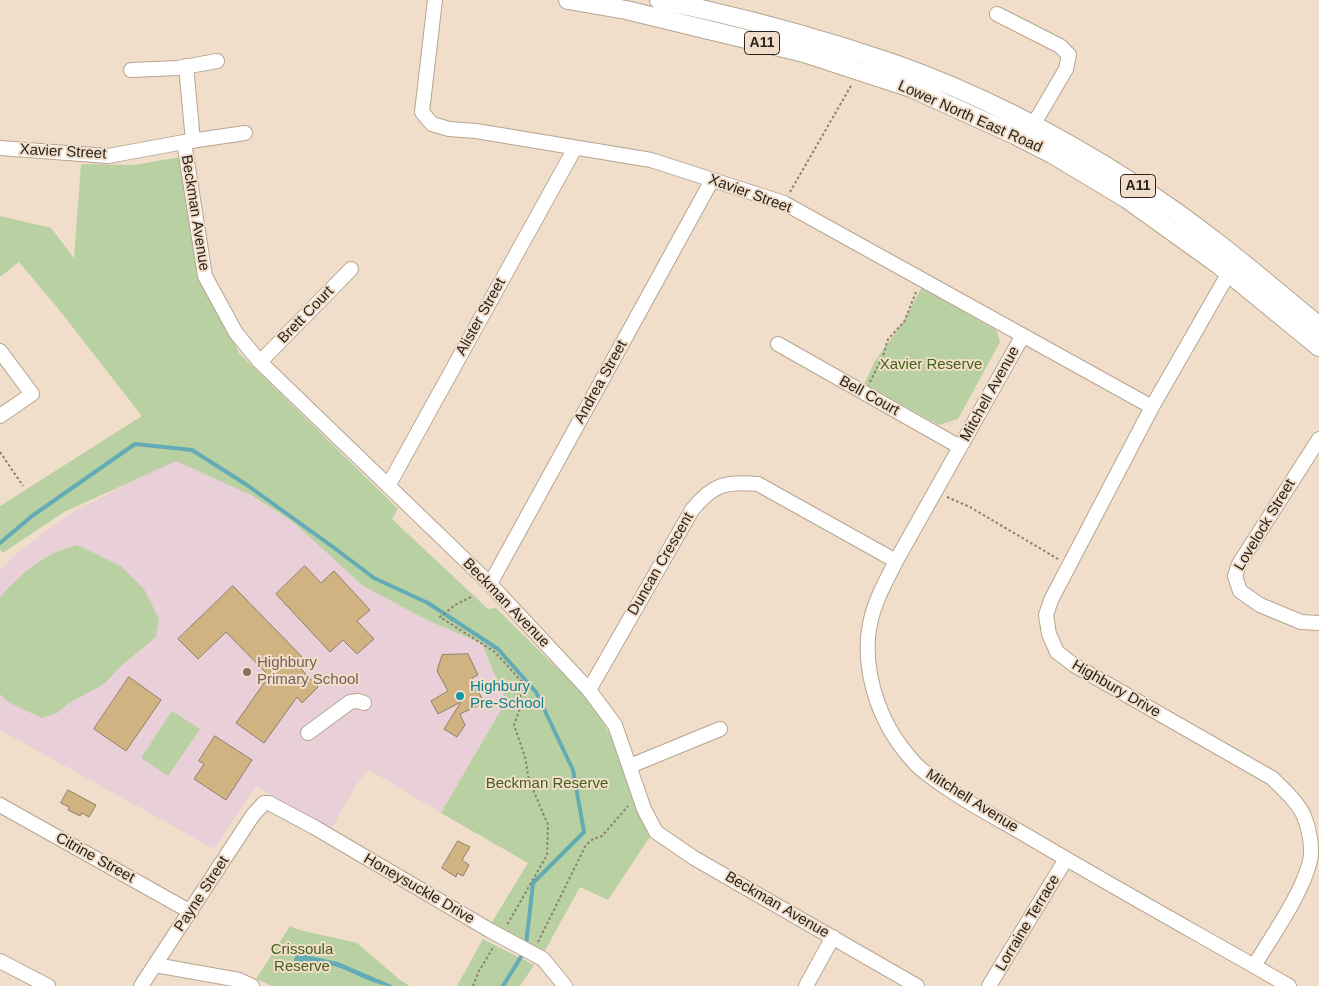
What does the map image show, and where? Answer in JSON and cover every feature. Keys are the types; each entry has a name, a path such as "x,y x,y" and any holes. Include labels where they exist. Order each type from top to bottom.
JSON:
{"main road":[{"name":"Lower North East Road","path":"568,0 626,10 804,53 911,88 1029,133"},
{"name":"Lower North East Road","path":"659,0 724,14 809,37 893,64 954,88 1029,133 1052,154 1233,265 1319,326"},
{"name":"Lower North East Road","path":"1233,265 1319,347"}],"street":[{"name":"Xavier Street","path":"435,0 422,112 432,124 450,129 476,131 651,160 784,203 1022,337 1152,407"},
{"path":"997,14 1060,46 1069,55 1066,69 1029,133"},
{"path":"131,70 186,66 217,61"},
{"name":"Beckman Avenue","path":"186,66 188,141 205,276 236,333 260,362 490,584 589,690 615,725 644,809 656,832 694,858 917,986"},
{"name":"Xavier Street","path":"0,148 108,156 188,141 245,133"},
{"name":"Alister Street","path":"388,486 574,148"},
{"name":"Andrea Street","path":"490,584 712,180"},
{"name":"Highbury Drive","path":"1233,265 1152,407 1051,600 1046,615 1049,634 1057,652 1074,665 1272,778 1291,797 1304,815 1309,835 1310,859 1301,885 1254,966"},
{"name":"Brett Court","path":"260,362 351,269"},
{"name":"Mitchell Avenue","path":"1022,337 880,592 870,624 868,649 870,677 888,727 901,746 924,772 1066,859 1288,986"},
{"name":"Bell Court","path":"778,344 960,447"},
{"path":"0,351 32,394 0,416"},
{"name":"Lovelock Street","path":"1319,439 1239,564 1234,576 1240,592 1260,604 1301,622 1319,622"},
{"name":"Duncan Crescent","path":"589,690 692,510 702,498 719,486 738,482 758,484 896,561"},
{"path":"308,733 350,702 358,701 364,703"},
{"path":"630,766 720,729"},
{"name":"Honeysuckle Drive","path":"264,803 275,805 543,959 565,986"},
{"name":"Payne Street","path":"141,986 191,912 253,814 264,803"},
{"name":"Citrine Street","path":"0,805 191,912"},
{"name":"Lorraine Terrace","path":"990,986 1066,859"},
{"path":"806,986 834,937"},
{"path":"0,961 48,986"},
{"path":"155,965 239,980 252,986"}],"path":[{"path":"784,203 854,79"},
{"path":"864,393 884,356 888,339 904,322 922,280"},
{"path":"0,452 23,486"},
{"path":"936,491 970,507 1069,566"},
{"path":"471,597 455,605 440,617 495,652 522,682 520,708 514,725 525,757 528,780 548,825 547,855 479,971 473,986"},
{"path":"532,953 586,845 593,839 602,836 612,826 638,792"}],"shaded area":[{"name":"Highbury Primary School","path":"182,453 293,522 363,586 427,620 482,644 506,701 441,813 368,769 355,787 332,828 294,809 256,786 214,849 0,730 0,570 12,557 66,516"}],"green space":[{"name":"Beckman Reserve","path":"181,157 205,276 239,353 398,509 392,519 488,609 496,608 574,685 596,710 613,742 637,810 651,835 608,900 580,887 542,956 489,927 528,863 441,813 506,701 482,644 427,620 363,586 293,522 251,495 176,461 64,512 3,553 0,550 0,506 142,416 19,262 0,277 0,216 51,228 74,258 81,164 133,165"},
{"name":"Xavier Reserve","path":"922,287 997,331 1000,342 958,419 939,425 864,384 875,361 903,322"},
{"path":"77,545 121,566 144,589 159,619 156,637 121,666 104,684 69,703 57,713 42,718 8,702 0,694 0,597 26,571 54,553"},
{"path":"172,711 200,729 168,776 141,758"},
{"name":"Crissoula Reserve","path":"290,926 357,943 400,980 410,986 272,986 256,979"},
{"path":"483,939 534,965 520,986 457,986"}],"water":[{"path":"296,953 338,962 394,986 378,984 334,966 294,961"}],"building":[{"path":"305,566 321,583 334,571 370,610 357,621 374,639 357,654 343,640 330,652 276,594"},
{"path":"233,586 307,662 301,669 318,687 302,703 297,697 264,743 236,723 269,676 226,632 198,659 178,639"},
{"name":"Highbury Pre-School","path":"468,654 478,675 472,678 484,703 460,714 465,725 457,737 444,729 461,702 438,714 431,701 448,691 437,671 442,655"},
{"path":"129,677 161,700 126,751 94,729"},
{"path":"215,736 252,760 226,800 194,779 204,764 199,761"},
{"path":"68,790 96,805 89,817 82,813 80,816 68,810 69,807 61,803"},
{"path":"458,841 470,847 462,860 469,865 463,876 457,873 456,877 442,868"}],"waterway":[{"path":"0,543 32,516 135,444 192,450 247,485 374,578 428,603 498,649 536,692 573,770 584,832 533,883 526,945"},
{"path":"503,986 524,952"}],"place":[{"name":"Highbury Primary School","path":"247,672"},
{"name":"Highbury Pre-School","path":"460,696"}]}
